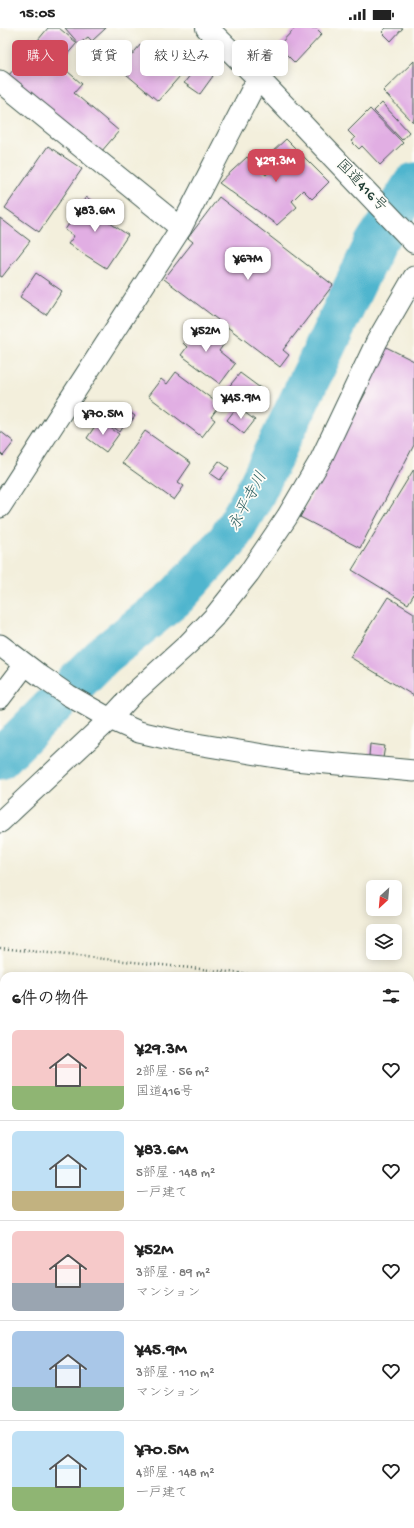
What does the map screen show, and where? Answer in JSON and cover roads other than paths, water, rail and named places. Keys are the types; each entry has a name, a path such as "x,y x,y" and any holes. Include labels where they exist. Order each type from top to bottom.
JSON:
{"highway":[{"name":"国道416号","path":"207,28 258,78 414,242"}],"street":[{"path":"0,507 181,228 258,78"},
{"path":"0,81 181,228"},
{"path":"0,822 104,716 134,693 188,644 214,616 249,573 287,517 321,459 377,341 414,277"},
{"path":"0,645 42,677 104,716 139,732 178,741 294,760 414,771"},
{"path":"0,698 25,664"}],"waterway":[{"name":"永平寺川","path":"0,759 104,655 176,597 228,540 253,497 375,243 414,183"}]}
